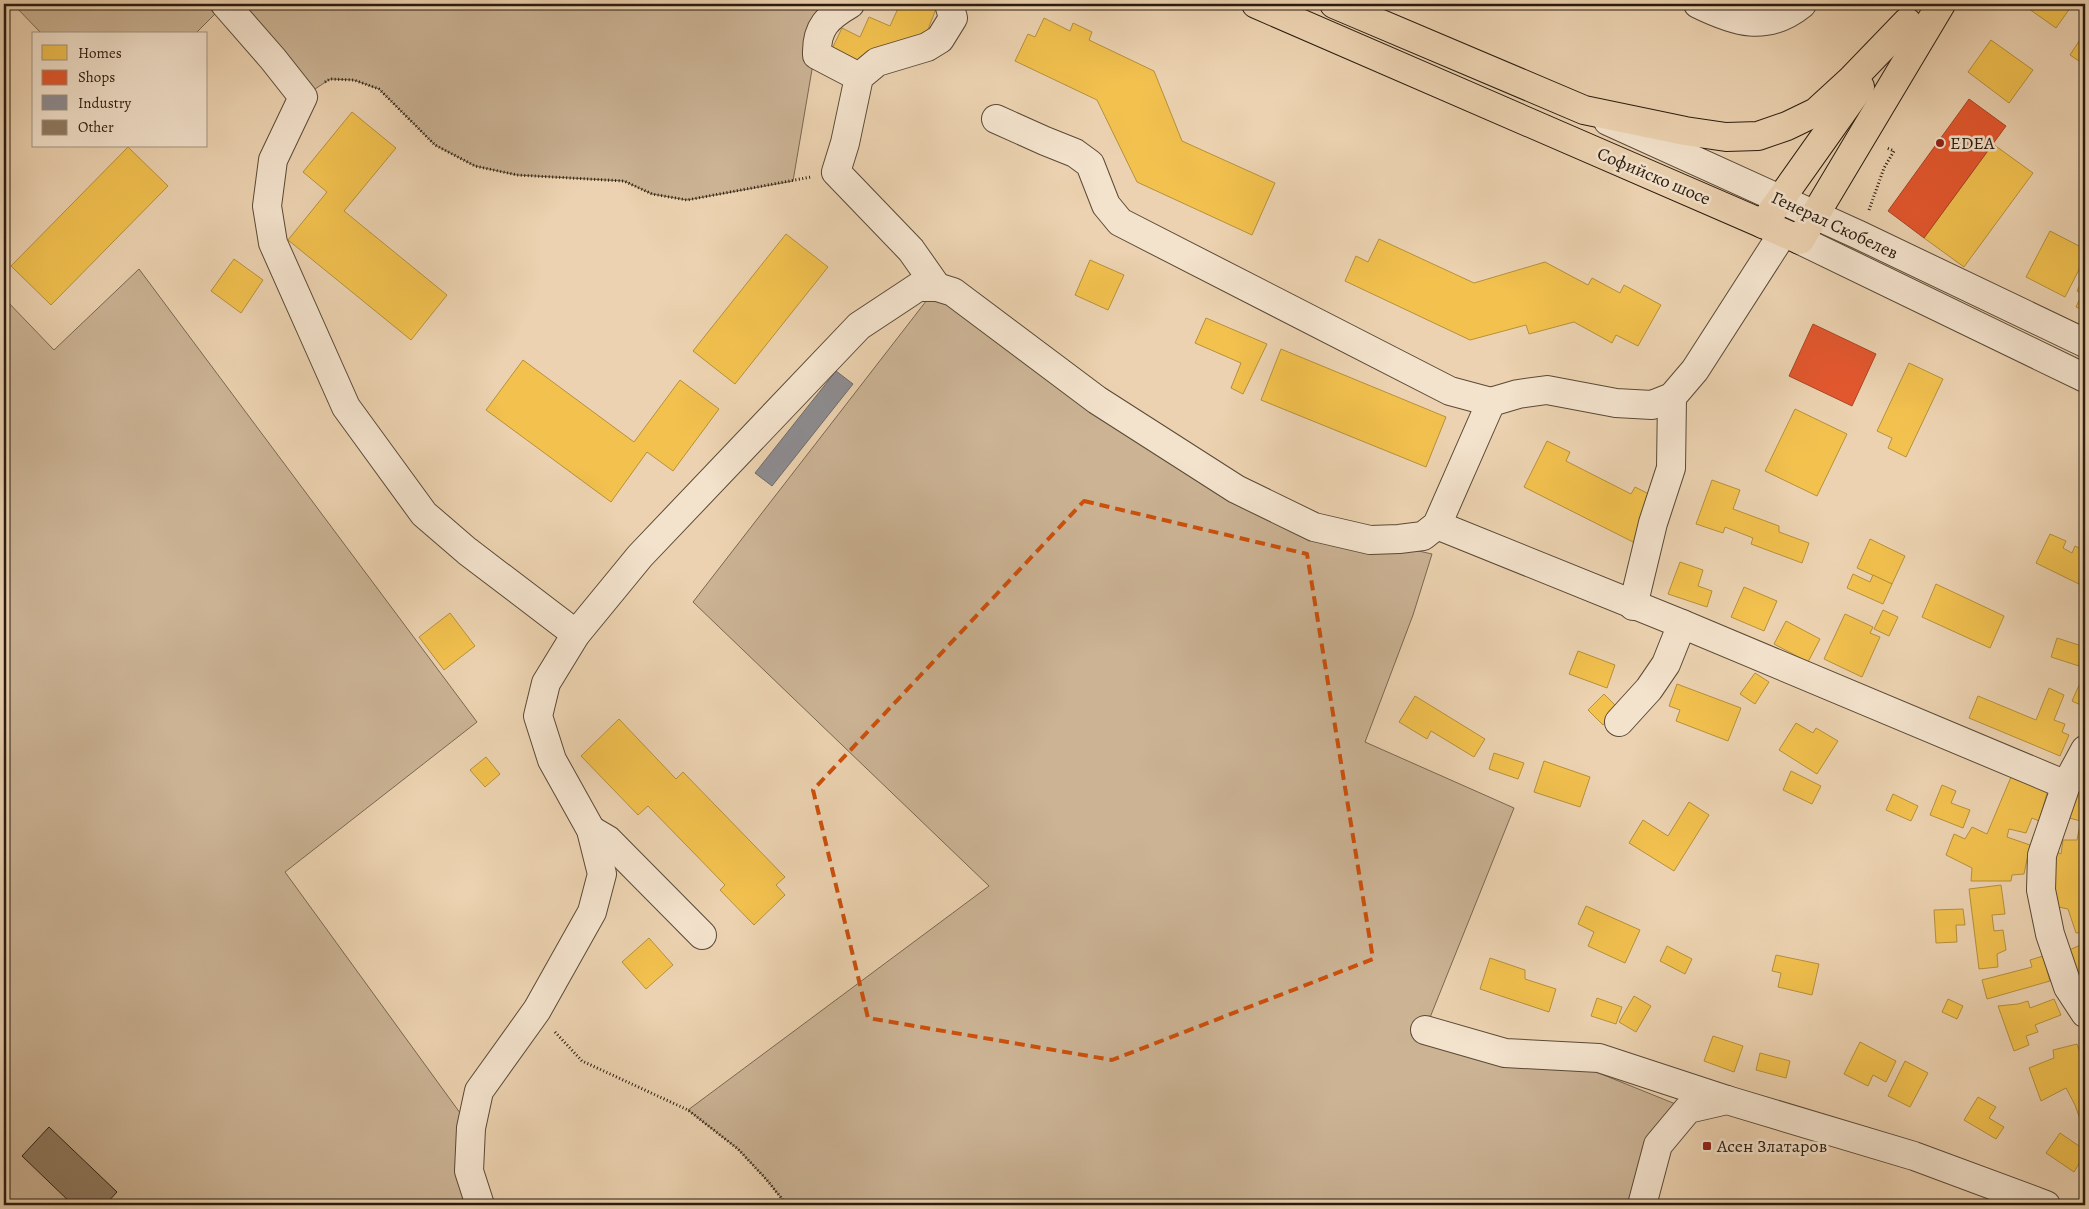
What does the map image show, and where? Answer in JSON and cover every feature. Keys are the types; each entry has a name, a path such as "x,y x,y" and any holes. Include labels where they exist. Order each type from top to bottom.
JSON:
{"main road":[{"name":"Софийско шосе","path":"1256,4 1782,232"},
{"path":"1334,4 1584,110 1693,133 1726,137 1758,136 1787,126 1816,112 1852,79 1914,13"},
{"path":"1914,13 1781,200 1782,232 1815,215 1941,4"}],"street":[{"path":"224,4 273,59 303,97 273,160 267,206 274,243 346,407 424,514 467,551 576,634"},
{"path":"850,4 830,16 817,40 817,54 859,77"},
{"path":"937,287 911,250 836,172 845,143 859,77 877,62 927,47 940,39 953,18 949,4"},
{"path":"1698,4 1723,16 1743,22 1766,22 1790,13 1802,4"},
{"name":"Генерал Скобелев","path":"1584,110 1815,215 2085,343"},
{"path":"996,119 1045,142 1075,153 1090,164 1106,205 1120,222 1450,391 1492,402 1518,394 1548,390 1616,403 1652,405 1672,397 1695,370 1782,232"},
{"name":"Генерал Скобелев","path":"1782,232 2085,378"},
{"path":"480,1205 469,1171 470,1128 479,1091 537,1010 592,912 602,874 591,830 552,760 538,716 546,683 576,634 640,556 859,326 918,287 937,287 954,292 1097,400 1228,484 1314,527 1370,540 1399,540 1423,536 1437,525 1492,402"},
{"path":"1634,606 1653,523 1672,468 1672,397"},
{"path":"1437,525 1682,624 2066,785"},
{"path":"1619,722 1649,689 1666,664 1682,624"},
{"path":"2085,750 2066,785 2042,855 2041,890 2050,934 2068,988 2085,1013"},
{"path":"591,830 608,840 702,935"},
{"path":"1425,1030 1505,1054 1599,1058 1727,1100 1914,1156 2046,1205"},
{"path":"1642,1205 1658,1145 1688,1109 1727,1100"}],"path":[{"path":"303,97 330,79 354,80 379,89 435,145 475,166 517,175 624,181 652,194 687,200 836,172"},
{"path":"537,1010 561,1041 582,1061 688,1110 738,1149 787,1205"}],"highlighted area":[{"path":"1084,501 1307,554 1373,959 1112,1060 868,1018 813,790"}],"shaded area":[{"path":"13,4 225,4 197,32 40,32"},
{"path":"225,4 850,4 817,40 793,181 687,200 652,194 624,181 517,175 475,166 435,145 379,89 354,80 330,79 303,97"},
{"path":"139,269 477,722 285,872 471,1128 480,1205 4,1205 4,298 54,350"},
{"path":"937,287 1236,489 1370,540 1432,554 1413,615 1365,742 1514,808 1425,1030 1554,1055 1688,1109 1642,1205 787,1205 738,1149 688,1110 989,886 693,602"}],"building: Homes":[{"path":"900,4 924,4 936,9 923,42 856,68 830,53 842,28 860,37 869,17 890,26"},
{"path":"2022,4 2073,4 2056,28"},
{"path":"1044,18 1070,31 1073,23 1092,32 1089,40 1154,71 1182,141 1275,183 1252,235 1137,182 1097,100 1015,61 1028,34 1035,37"},
{"path":"2085,32 2085,65 2070,55"},
{"path":"1991,40 2033,70 2009,103 1968,72"},
{"path":"352,112 396,148 344,211 447,295 411,340 288,240 327,192 303,172"},
{"path":"1993,144 2033,173 1964,267 1924,238"},
{"path":"127,148 168,186 51,305 11,266"},
{"path":"2050,231 2085,249 2085,258 2065,297 2026,277"},
{"path":"786,234 828,267 735,384 693,351"},
{"path":"1379,239 1474,283 1545,262 1588,285 1592,278 1620,293 1624,285 1661,305 1638,346 1616,335 1612,343 1574,322 1529,334 1526,325 1470,340 1345,281 1356,256 1368,262"},
{"path":"234,259 263,280 241,313 211,291"},
{"path":"1090,260 1124,275 1108,310 1075,295"},
{"path":"2085,274 2085,311 2076,307 2082,294 2077,291"},
{"path":"1206,318 1267,344 1243,394 1231,388 1241,363 1195,343"},
{"path":"1281,349 1446,417 1426,467 1261,400"},
{"path":"523,360 634,442 680,380 719,409 673,471 647,452 611,502 486,410"},
{"path":"1909,363 1943,379 1906,457 1888,448 1892,438 1877,431"},
{"path":"1795,409 1847,434 1817,496 1765,471"},
{"path":"1547,441 1570,452 1566,461 1631,494 1635,487 1659,499 1637,544 1524,487"},
{"path":"1712,480 1740,490 1733,509 1779,526 1779,532 1809,543 1802,563 1751,544 1753,538 1725,527 1723,533 1696,524"},
{"path":"2050,534 2066,541 2063,548 2072,553 2075,546 2085,551 2085,587 2036,563"},
{"path":"1870,539 1905,556 1892,584 1857,568"},
{"path":"1680,562 1703,570 1698,586 1712,591 1707,607 1668,594"},
{"path":"1853,574 1870,582 1873,575 1892,584 1883,604 1847,588"},
{"path":"1936,584 2004,616 1990,648 1922,617"},
{"path":"1744,587 1777,601 1764,631 1731,617"},
{"path":"1883,610 1898,617 1889,636 1874,629"},
{"path":"450,613 475,646 444,670 419,637"},
{"path":"1845,614 1873,627 1870,633 1880,637 1862,677 1824,659"},
{"path":"1786,621 1820,639 1808,662 1774,644"},
{"path":"2057,638 2085,647 2079,666 2051,657"},
{"path":"1578,651 1615,665 1607,688 1569,674"},
{"path":"2085,672 2085,707 2072,701"},
{"path":"1755,673 1769,682 1755,704 1740,694"},
{"path":"1677,684 1741,708 1728,741 1676,721 1680,710 1669,706"},
{"path":"2049,688 2064,695 2054,720 2065,724 2062,732 2069,735 2060,756 1969,718 1978,696 2036,720"},
{"path":"1604,694 1618,708 1603,725 1588,710"},
{"path":"1415,696 1485,739 1474,757 1431,731 1427,739 1399,722"},
{"path":"619,719 676,779 683,772 785,877 776,885 785,895 754,925 720,890 725,885 648,806 638,815 581,756"},
{"path":"1796,723 1813,733 1816,728 1838,741 1817,774 1779,750"},
{"path":"1494,753 1524,763 1518,779 1489,769"},
{"path":"486,757 500,774 485,787 470,770"},
{"path":"1544,761 1590,777 1580,807 1534,792"},
{"path":"2085,764 2085,822 2065,817"},
{"path":"1791,771 1821,786 1812,804 1783,790"},
{"path":"2020,776 2050,783 2039,821 2032,818 2026,833 2009,829 2007,837 2030,845 2024,874 2012,875 2011,881 1971,881 1972,868 1946,855 1954,834 1965,839 1972,827 1987,834 2011,777 2018,780"},
{"path":"1942,785 1956,791 1951,803 1970,810 1963,828 1930,815"},
{"path":"1893,794 1918,806 1911,821 1886,810"},
{"path":"1689,802 1709,815 1674,871 1629,843 1643,820 1668,836"},
{"path":"2080,825 2085,826 2085,932 2076,933 2068,909 2049,905 2053,850 2061,854 2063,840 2077,840"},
{"path":"2001,885 2005,914 1992,915 1994,931 2003,930 2006,950 1997,954 1998,967 1979,969 1969,889"},
{"path":"1586,906 1640,930 1625,963 1588,946 1594,932 1578,924"},
{"path":"1963,909 1965,925 1956,925 1957,942 1936,943 1934,910"},
{"path":"649,938 673,965 646,989 622,962"},
{"path":"2085,943 2085,1000 2067,951"},
{"path":"1667,946 1692,959 1685,974 1660,961"},
{"path":"1776,955 1819,964 1812,995 1778,987 1781,973 1772,971"},
{"path":"2043,956 2050,981 1987,999 1982,980 2032,967 2030,960"},
{"path":"1490,958 1525,970 1525,979 1556,989 1549,1012 1480,989"},
{"path":"1634,996 1651,1006 1636,1032 1619,1022"},
{"path":"1597,998 1622,1007 1616,1024 1591,1016"},
{"path":"1948,999 1963,1006 1957,1019 1942,1012"},
{"path":"2054,999 2061,1015 2035,1025 2038,1032 2026,1036 2029,1045 2014,1051 1998,1006 2028,1001 2030,1008"},
{"path":"1713,1036 1743,1046 1734,1072 1704,1061"},
{"path":"1860,1042 1896,1061 1886,1082 1873,1075 1868,1086 1844,1074"},
{"path":"2077,1044 2081,1055 2085,1054 2085,1118 2080,1119 2066,1088 2041,1101 2029,1068 2054,1058 2053,1050"},
{"path":"1760,1053 1790,1061 1786,1078 1756,1070"},
{"path":"1905,1061 1928,1073 1910,1107 1888,1096"},
{"path":"1978,1097 1996,1107 1989,1118 2004,1127 1996,1139 1964,1120"},
{"path":"2060,1133 2085,1150 2085,1154 2074,1172 2046,1153"}],"building: Shops":[{"path":"1969,99 2006,126 1924,238 1888,211"},
{"path":"1813,324 1876,354 1852,406 1789,376"}],"building: Industry":[{"path":"836,371 853,384 772,486 755,473"}],"building: Other":[{"path":"49,1127 117,1192 105,1205 73,1205 22,1156"}],"place":[{"name":"EDEA","path":"1940,143"},
{"name":"Асен Златаров","path":"1707,1146"}]}
